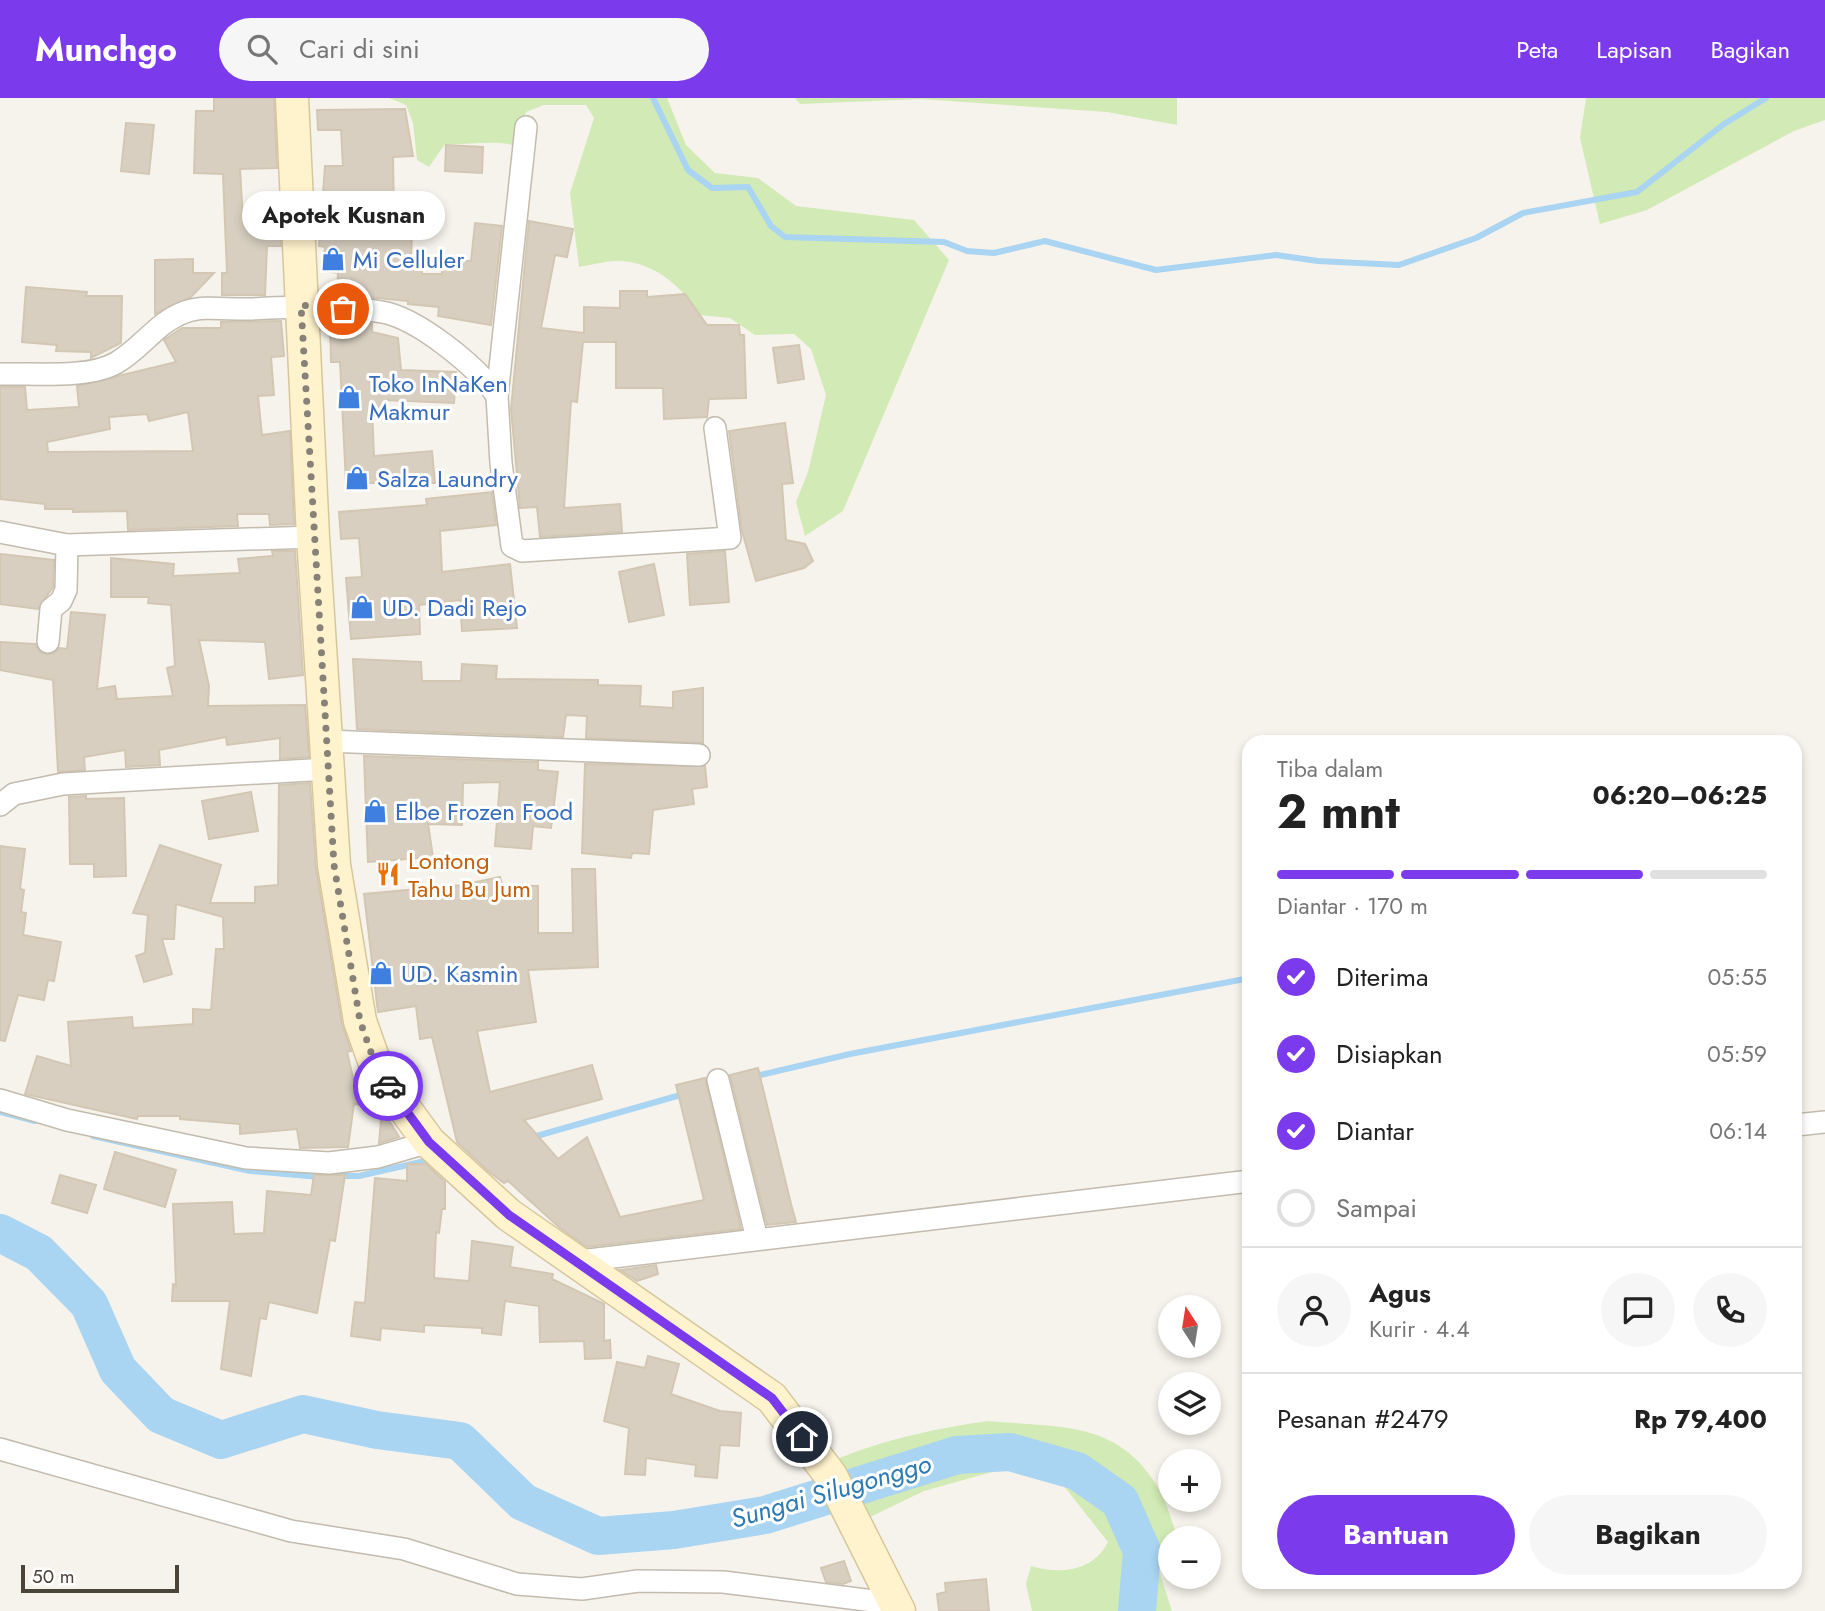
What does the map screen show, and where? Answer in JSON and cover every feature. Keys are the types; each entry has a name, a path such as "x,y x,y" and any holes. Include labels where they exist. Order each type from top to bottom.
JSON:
{"main road":[{"path":"292,98 313,537 334,865 360,1021 378,1072 433,1147 509,1215 580,1261 772,1398 831,1476 898,1607"}],"street":[{"path":"526,127 497,396 509,539 517,550 730,538 715,429"},
{"path":"0,374 92,372 108,367 170,320 187,311 301,305 385,312 433,337 457,354 480,374 497,396"},
{"path":"0,531 67,545 313,537"},
{"path":"48,642 51,609 61,601 66,590 67,545"},
{"path":"0,805 14,794 63,783 327,755 699,755"},
{"path":"718,1080 757,1239"},
{"path":"0,1100 67,1120 246,1158 328,1163 433,1147"},
{"path":"1802,1124 1825,1122"},
{"path":"580,1261 1242,1182"},
{"path":"0,1449 291,1531 404,1549 517,1584 582,1590 638,1581 723,1581 898,1607"}],"green space":[{"path":"389,98 667,98 686,145 715,173 758,178 796,206 914,220 949,260 843,511 805,536 796,502 808,472 826,395 811,349 794,334 755,335 730,318 700,315 677,287 647,267 617,261 579,267 570,193 594,118 586,105 544,105 526,112 513,145 445,144 429,167 417,160 413,123 406,105"},
{"path":"795,98 1177,98 1177,125 1107,112 921,99 800,104"},
{"path":"1586,98 1825,98 1825,120 1794,131 1647,210 1600,224 1580,138"},
{"path":"988,1421 1062,1427 1085,1431 1125,1450 1143,1466 1158,1488 1158,1512 1169,1512 1174,1526 1158,1526 1158,1589 1165,1589 1172,1611 1032,1611 1026,1584 1031,1566 1064,1570 1085,1565 1102,1552 1108,1542 1056,1476 999,1470 924,1491 868,1518 835,1460 872,1446"}],"building":[{"path":"214,98 274,98 277,168 240,169 243,220 279,220 281,246 267,246 265,295 222,295 222,273 227,273 223,174 194,173 196,111 214,111"},
{"path":"405,109 413,156 393,157 394,215 413,215 411,256 421,257 422,274 442,274 442,260 471,261 475,223 502,226 491,325 438,316 439,307 337,294 338,273 323,271 325,247 319,246 325,166 343,166 341,130 318,130 317,110"},
{"path":"126,123 154,125 149,174 121,171"},
{"path":"446,145 483,147 482,173 445,171"},
{"path":"529,221 573,229 567,257 555,255 541,328 584,333 584,307 620,308 620,291 647,291 647,297 685,294 707,325 739,325 740,335 744,335 746,398 709,399 707,417 664,419 663,388 616,388 616,342 583,342 577,402 571,401 564,508 620,504 622,532 540,537 537,507 520,508 511,409"},
{"path":"193,259 193,273 214,273 191,297 155,314 155,260"},
{"path":"26,287 87,292 86,296 122,296 121,343 91,358 91,352 56,351 57,345 22,342"},
{"path":"330,320 372,324 372,332 398,338 401,370 456,372 454,403 384,400 384,408 372,409 374,456 432,451 435,483 346,483 340,362 331,362"},
{"path":"281,321 284,356 271,357 274,395 258,396 262,435 290,431 294,524 270,525 269,514 237,514 238,526 128,530 127,511 73,512 73,509 45,509 45,504 0,499 0,387 25,387 27,410 79,407 77,386 176,362 164,340 182,328 221,328 221,322","holes":["188,412 193,451 48,452 47,442 110,429 109,417 147,414 149,421"]},
{"path":"799,345 804,379 778,383 773,348"},
{"path":"785,423 793,483 782,484 786,540 805,544 813,561 804,568 756,581 742,531 729,431"},
{"path":"492,492 496,525 440,531 442,572 510,564 517,628 462,631 460,600 419,605 420,634 351,639 346,578 362,577 359,538 341,539 339,512 427,505 426,499"},
{"path":"272,551 295,551 303,675 269,679 265,642 199,640 209,686 208,706 305,705 309,757 280,759 280,738 227,745 226,737 159,750 160,765 126,767 125,750 84,757 85,770 58,772 53,680 0,670 0,642 35,644 41,653 53,654 59,648 67,649 71,612 105,615 97,689 115,686 117,699 173,696 167,668 175,666 171,605 148,603 149,597 111,597 111,558 174,564 173,576 240,573 238,559 273,556"},
{"path":"725,551 729,602 690,605 687,554"},
{"path":"0,554 54,560 53,587 38,609 0,604"},
{"path":"654,564 664,615 629,622 619,572"},
{"path":"353,659 421,662 422,681 461,681 462,664 497,666 496,679 598,680 598,685 641,686 640,706 673,708 673,692 703,688 703,743 586,738 587,716 566,715 563,737 357,729"},
{"path":"364,756 538,762 538,770 558,772 551,828 533,826 531,849 495,846 500,782 463,783 462,825 428,824 433,857 368,862"},
{"path":"585,764 705,766 707,787 692,789 694,804 653,810 649,854 632,853 631,858 582,853"},
{"path":"310,783 316,868 342,1024 351,1051 347,1052 355,1086 364,1084 381,1107 354,1104 348,1147 300,1148 297,1129 240,1134 240,1124 180,1119 180,1116 138,1116 137,1119 25,1094 37,1056 71,1066 68,1022 132,1017 133,1028 193,1024 193,1009 211,1010 216,949 224,949 223,917 176,904 174,939 162,939 172,974 144,982 136,956 145,953 148,915 133,913 160,845 221,865 210,903 255,903 255,887 278,885 279,785"},
{"path":"251,792 258,831 209,839 202,801"},
{"path":"86,796 86,799 124,798 126,876 94,877 94,864 70,864 69,797"},
{"path":"0,846 25,849 20,889 24,890 21,912 26,913 23,935 61,942 54,981 48,980 44,1000 18,995 5,1041 0,1040"},
{"path":"572,869 595,869 598,967 528,970 536,1022 477,1031 490,1092 592,1065 602,1099 524,1120 558,1159 587,1137 620,1217 704,1200 676,1085 705,1078 741,1229 587,1247 560,1228 508,1181 504,1183 488,1171 457,1142 432,1037 420,1039 416,1006 378,1012 364,894 462,885 500,877 502,885 538,886 538,933 573,933"},
{"path":"758,1068 796,1222 767,1225 730,1075"},
{"path":"382,1109 399,1137 379,1143"},
{"path":"115,1152 176,1170 165,1207 104,1189"},
{"path":"407,1164 426,1164 445,1182 445,1209 442,1209 439,1233 436,1232 434,1278 469,1281 472,1241 513,1247 510,1267 553,1274 552,1279 604,1304 604,1341 610,1340 611,1358 585,1359 584,1341 540,1342 539,1306 505,1301 501,1335 482,1333 482,1328 424,1325 424,1332 381,1328 380,1340 351,1336 355,1302 365,1303 375,1178 407,1181"},
{"path":"60,1175 96,1185 87,1213 52,1203"},
{"path":"314,1175 345,1175 335,1241 330,1240 317,1313 269,1302 266,1319 260,1318 251,1376 221,1369 230,1301 172,1301 173,1284 176,1285 173,1204 232,1202 234,1234 264,1233 267,1191 311,1195"},
{"path":"656,1265 658,1274 637,1281 620,1270"},
{"path":"648,1356 679,1364 671,1394 720,1411 741,1413 739,1446 720,1445 717,1478 695,1476 696,1465 646,1458 645,1475 625,1474 629,1428 604,1421 617,1362 645,1368"},
{"path":"844,1561 851,1581 843,1584 826,1582 821,1568"},
{"path":"986,1579 989,1611 939,1611 937,1594 946,1592 945,1583"}],"waterway":[{"path":"653,98 688,170 712,188 748,187 771,226 785,237 944,242 967,251 994,253 1045,241 1156,270 1276,255 1318,261 1399,265 1476,238 1523,213 1637,192 1724,124 1766,98"},
{"path":"752,1077 850,1054 1242,980"},
{"path":"533,1137 684,1094"},
{"path":"0,1112 35,1121"},
{"path":"93,1136 250,1171 320,1177"},
{"path":"338,1176 359,1176 434,1159"},
{"name":"Sungai Silugonggo","path":"0,1233 39,1253 89,1304 118,1370 161,1415 221,1440 303,1414 377,1430 460,1441 523,1502 598,1536 674,1530 765,1515 957,1455 1010,1452 1077,1471 1120,1501 1142,1551 1137,1611"}],"way so far":[{"path":"343,309 301,305 313,537 334,865 360,1021 378,1072 388,1086"}],"place":[{"name":"Mi Celluler","path":"333,259"},
{"name":"Apotek Kusnan","path":"343,309"},
{"name":"Toko InNaKen Makmur","path":"349,397"},
{"name":"Salza Laundry","path":"357,478"},
{"name":"UD. Dadi Rejo","path":"362,607"},
{"name":"Elbe Frozen Food","path":"375,811"},
{"name":"Lontong Tahu Bu Jum","path":"388,874"},
{"name":"UD. Kasmin","path":"381,973"}],"route":[{"path":"388,1086 440,1154 509,1215 580,1261 772,1398 802,1437"}]}
